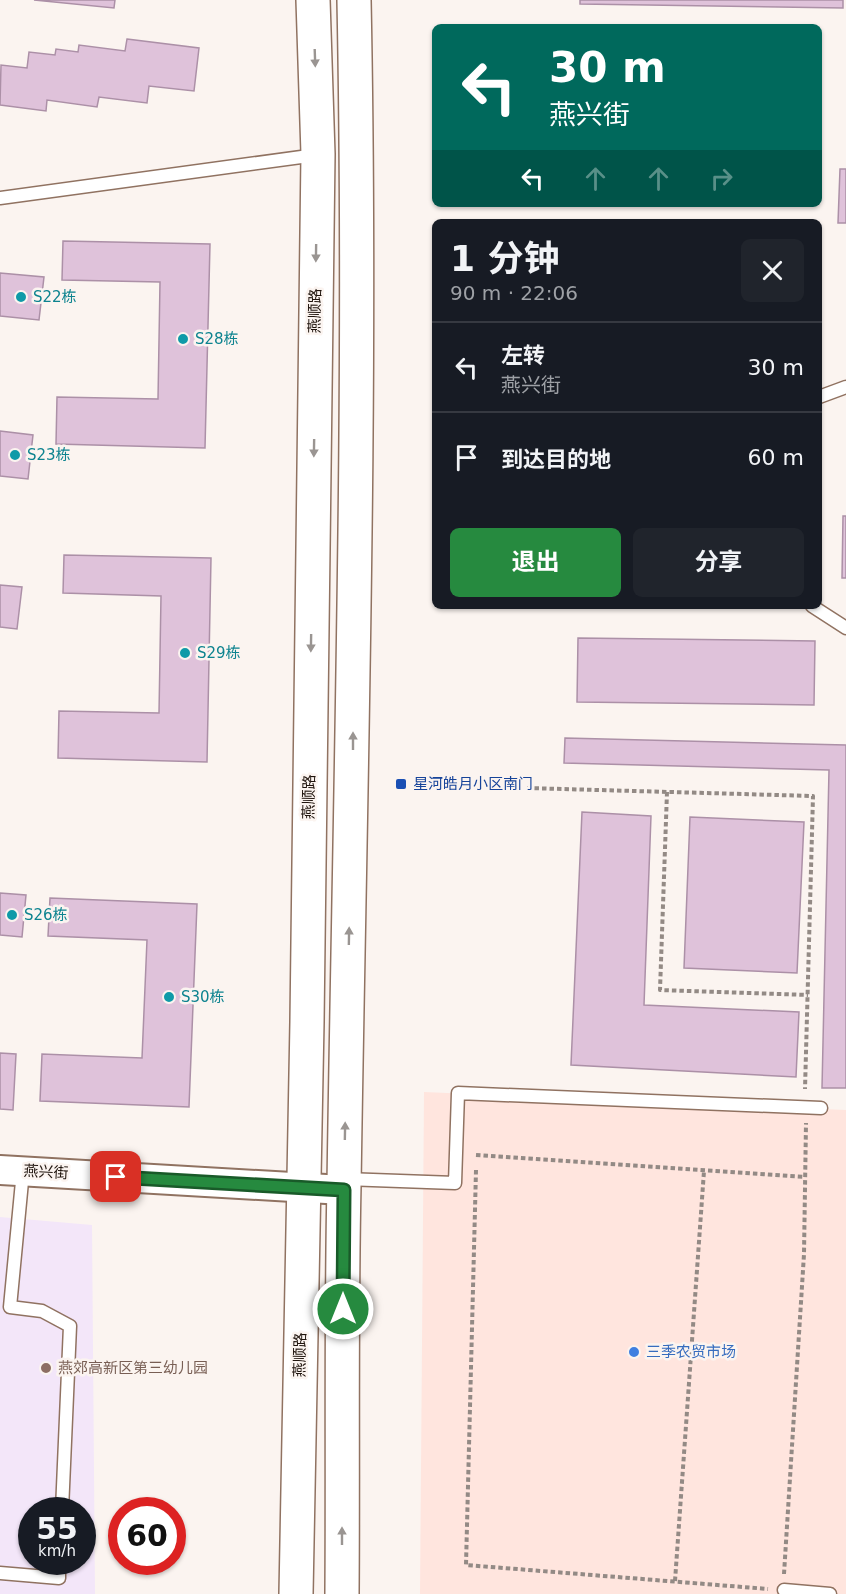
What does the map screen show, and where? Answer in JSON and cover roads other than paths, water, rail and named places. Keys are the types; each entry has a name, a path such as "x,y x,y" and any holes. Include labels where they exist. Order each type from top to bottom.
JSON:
{"main road":[{"name":"燕顺路","path":"296,1594 318,154 313,0"},
{"path":"342,1594 344,1185 353,771 357,157 354,0"}],"street":[{"name":"燕兴街","path":"11,1170 303,1188 344,1185"}],"lane":[{"path":"0,198 318,154"},
{"path":"822,397 846,387"},
{"path":"817,609 846,628"},
{"path":"344,1185 455,1183 458,1094 821,1108"},
{"path":"11,1170 10,1307 42,1311 70,1326 63,1497"},
{"path":"0,1573 18,1575"},
{"path":"23,1575 58,1578 58,1575"},
{"path":"783,1590 830,1594"}],"place":[{"name":"S22栋","path":"21,297"},
{"name":"S28栋","path":"183,339"},
{"name":"S23栋","path":"15,455"},
{"name":"S29栋","path":"185,653"},
{"name":"星河皓月小区南门","path":"401,784"},
{"name":"S26栋","path":"12,915"},
{"name":"S30栋","path":"169,997"},
{"name":"三季农贸市场","path":"634,1352"},
{"name":"燕郊高新区第三幼儿园","path":"46,1368"}]}
